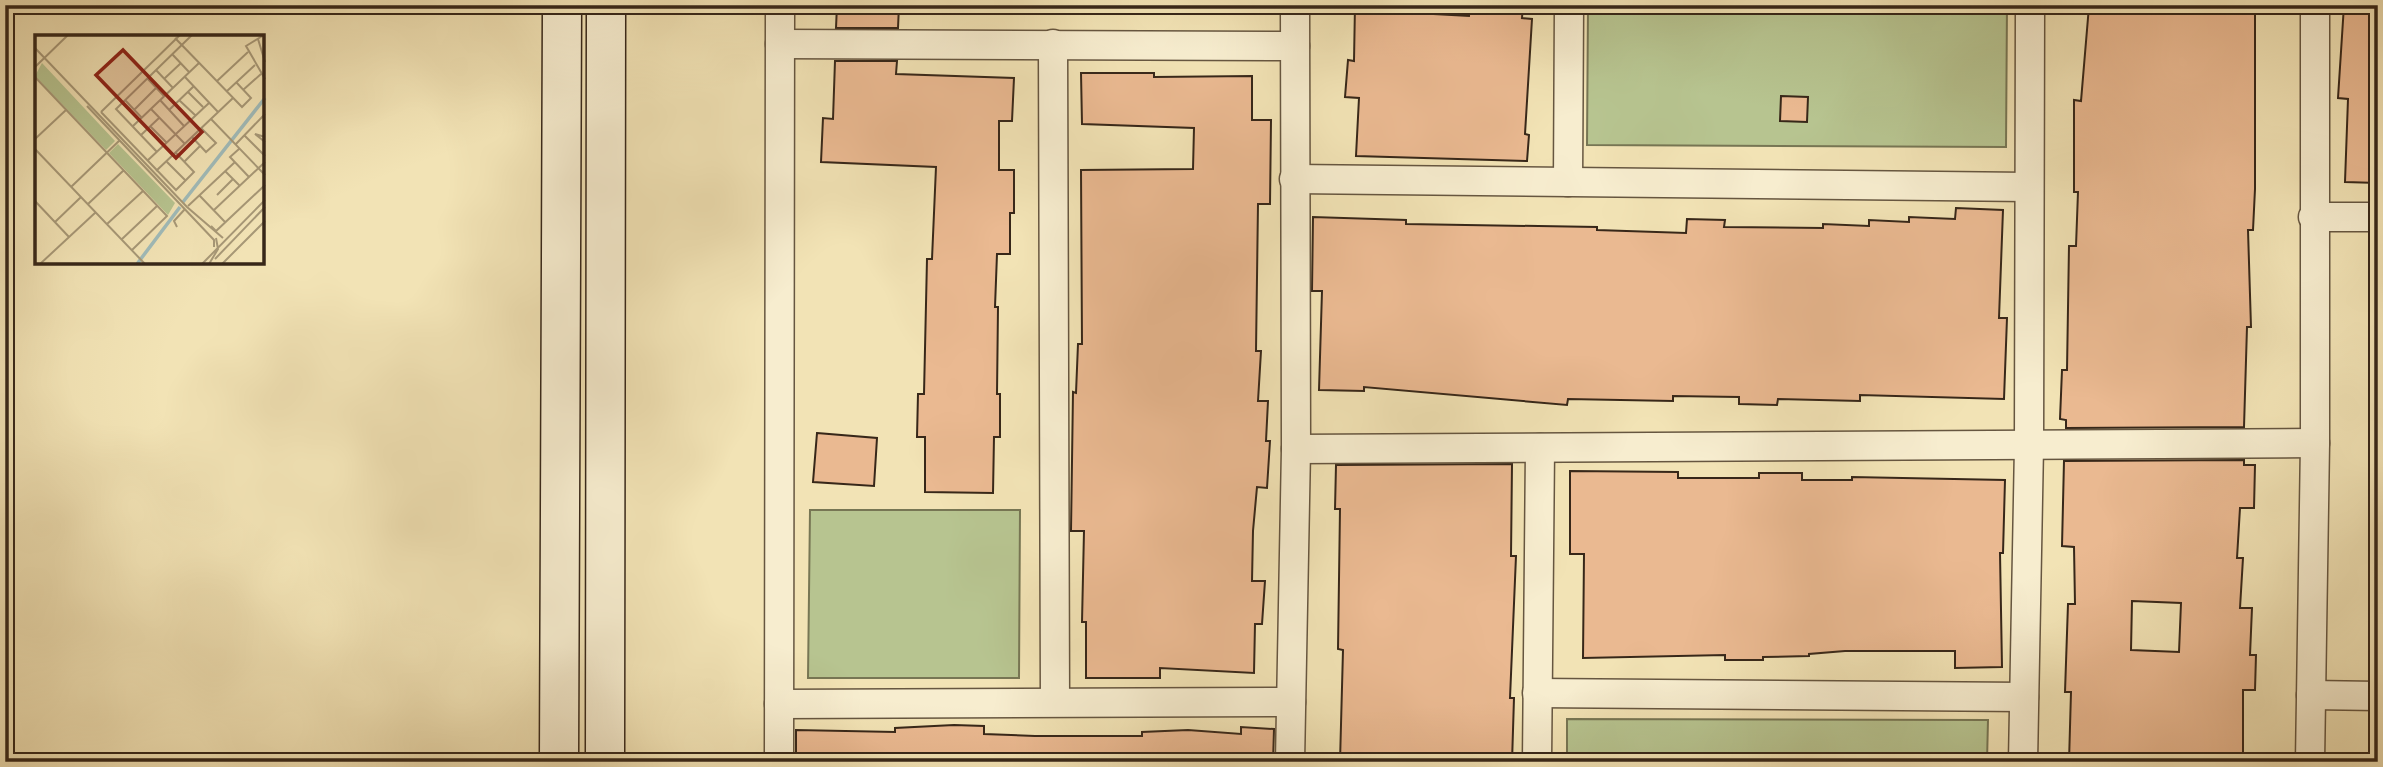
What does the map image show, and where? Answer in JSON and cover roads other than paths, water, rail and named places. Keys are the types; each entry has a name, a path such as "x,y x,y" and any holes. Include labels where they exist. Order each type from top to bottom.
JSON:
{"street":[{"path":"559,762 562,5"},
{"path":"605,762 606,5"},
{"path":"779,762 780,5"},
{"path":"1290,762 1296,449 1295,5"},
{"path":"1568,181 1569,5"},
{"path":"2023,762 2029,446 2029,5"},
{"path":"2310,762 2315,443 2315,5"},
{"path":"780,44 1295,46"},
{"path":"1053,44 1055,702"},
{"path":"1294,179 2028,187"},
{"path":"2314,218 2378,217"},
{"path":"1296,449 2315,443"},
{"path":"1537,762 1540,448"},
{"path":"1537,693 2024,697"},
{"path":"2311,695 2378,696"},
{"path":"779,704 1291,702"}]}
